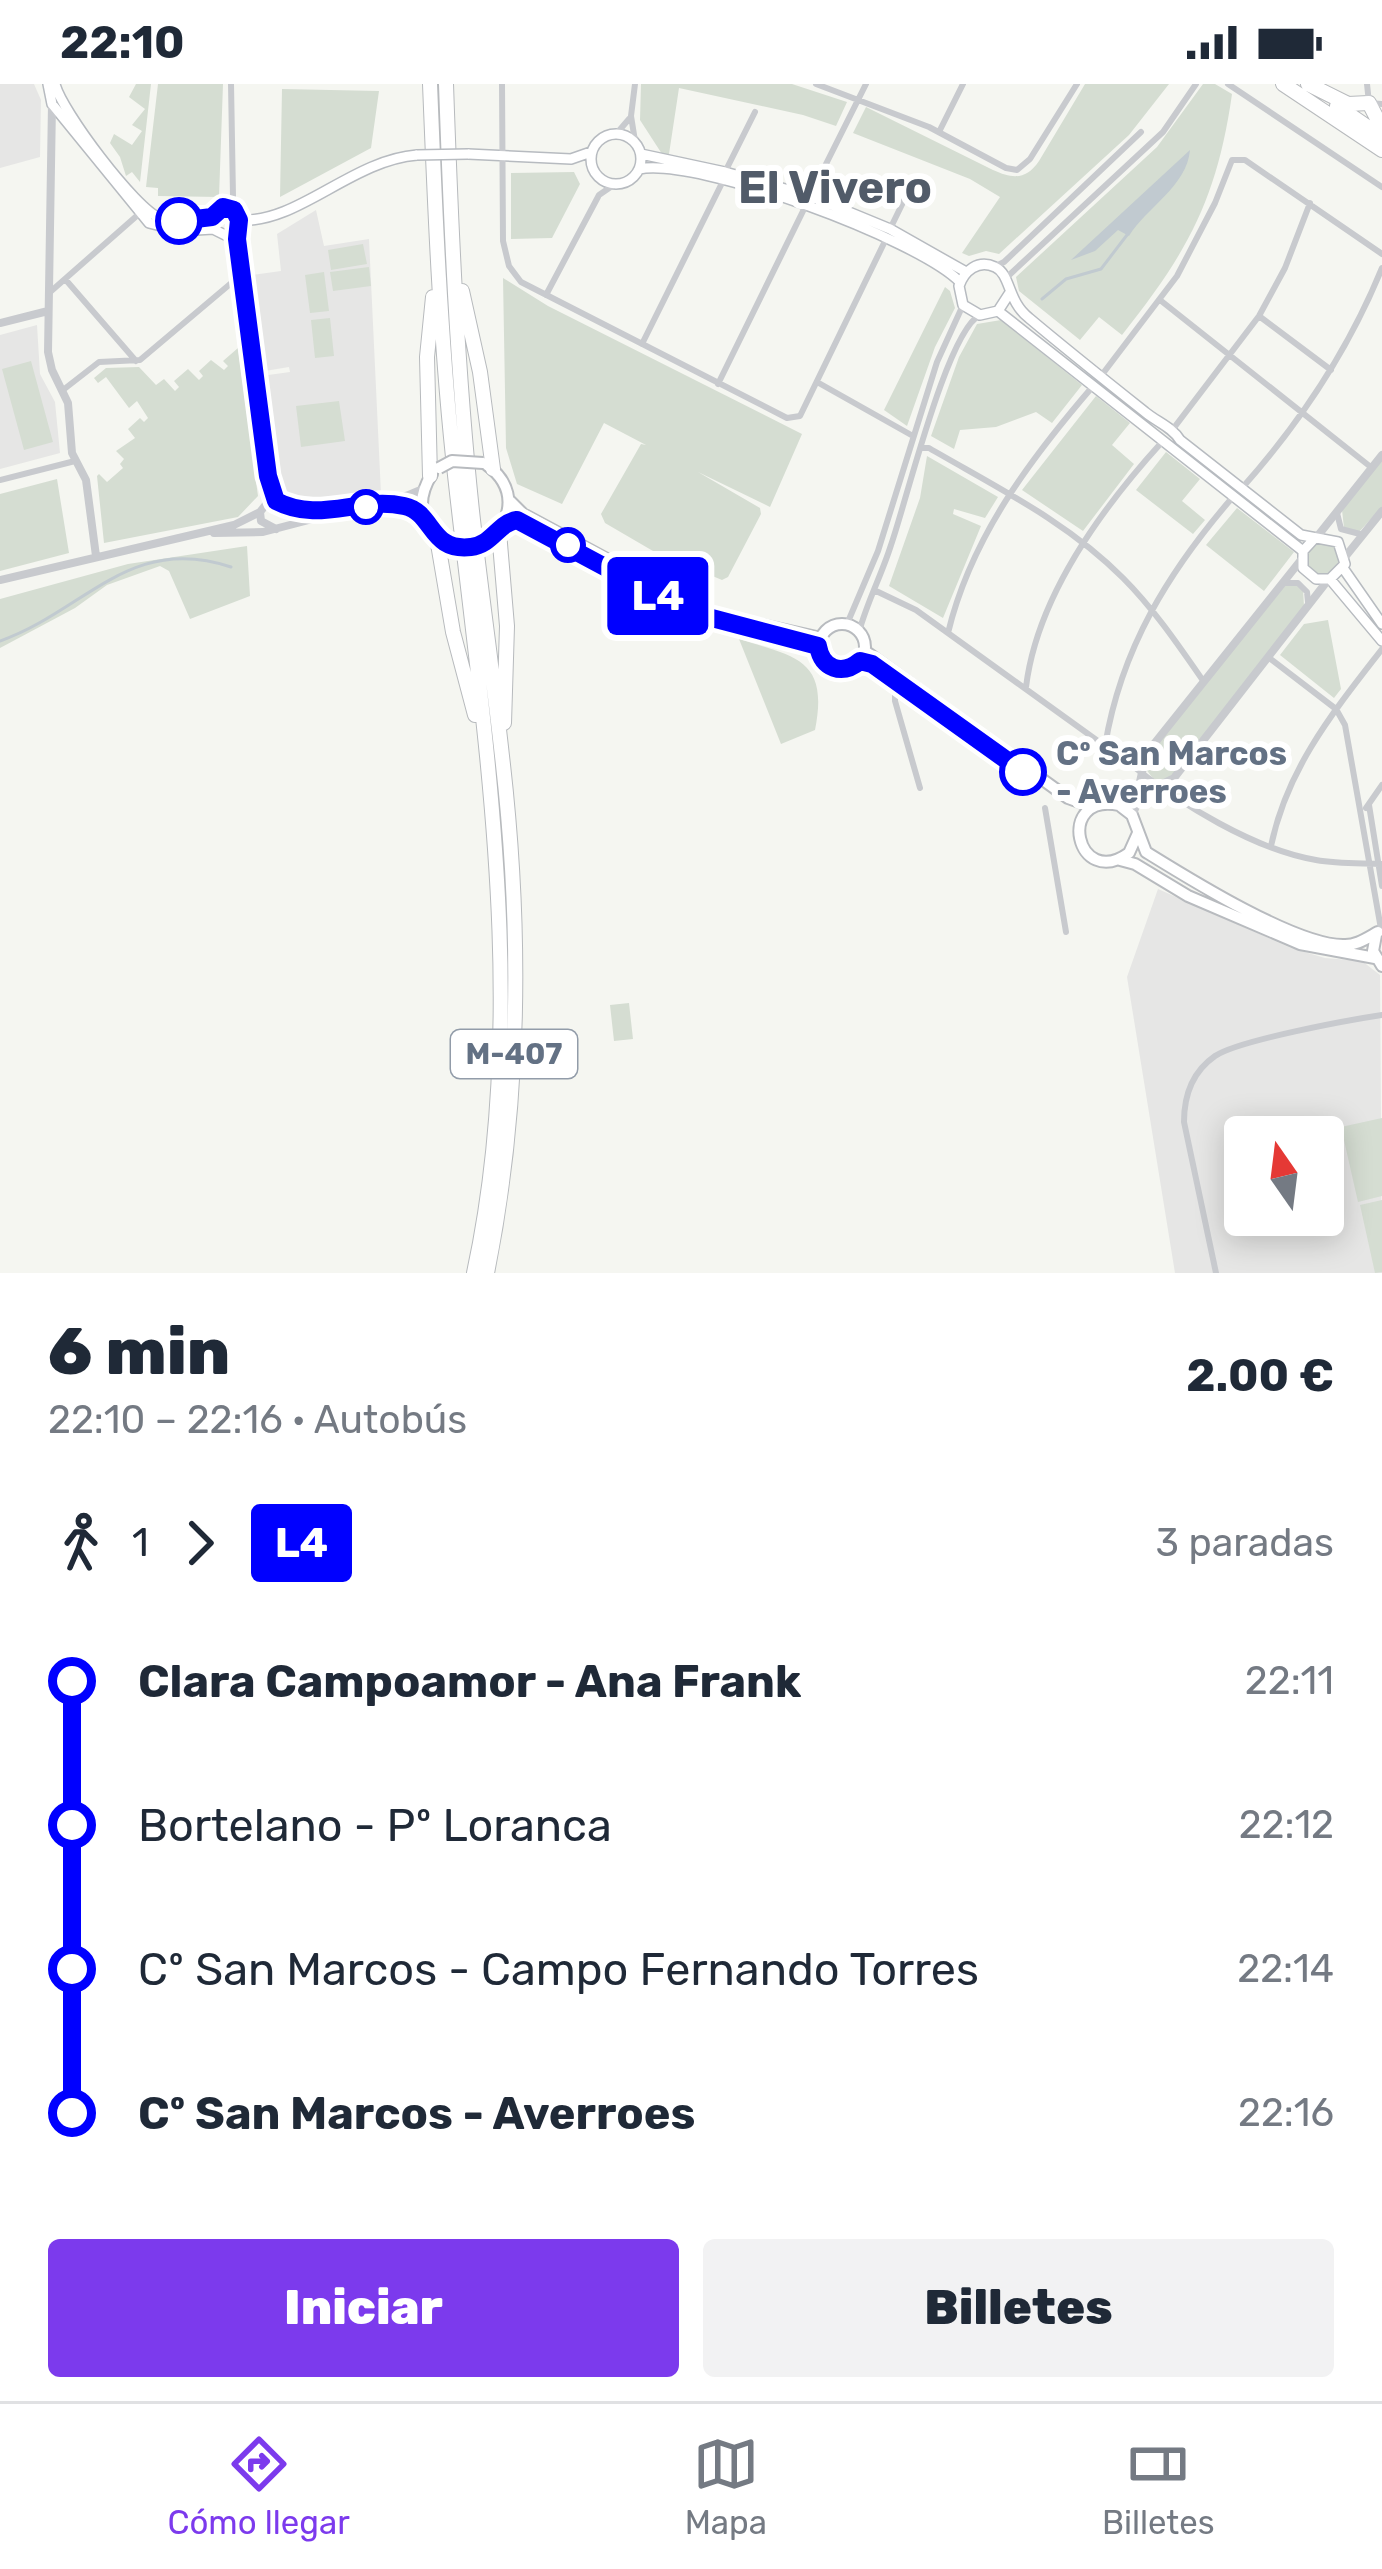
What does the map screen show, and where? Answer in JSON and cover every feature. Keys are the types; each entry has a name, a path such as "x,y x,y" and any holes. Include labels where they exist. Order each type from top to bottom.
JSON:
{"highway":[{"name":"M-407","path":"430,84 512,904 513,1068 505,1168 488,1273"},
{"name":"M-407","path":"446,84 446,255"},
{"path":"1283,84 1382,150"},
{"path":"1306,84 1348,104 1376,104 1382,132"},
{"path":"1306,84 1382,132"},
{"path":"446,255 480,372 488,466"},
{"path":"431,478 427,357 446,255"},
{"path":"494,753 508,655 499,531"},
{"path":"442,541 453,632 494,753"},
{"name":"M-407","path":"474,1273 493,1165 501,1012 494,753"}],"main road":[{"path":"51,84 52,104 140,214 163,228 217,232 266,219 381,160 417,155 571,159 591,152 601,138 617,133 635,142 641,154 639,170 633,178 615,184 600,178 592,167 591,152"},
{"path":"51,84 66,111 147,210 165,220 212,217 218,209 229,208 238,225"},
{"path":"641,154 808,200 966,272"},
{"path":"571,159 592,167"},
{"path":"639,170 651,167 724,176"},
{"path":"212,217 217,232"},
{"path":"888,234 960,282"},
{"path":"1009,294 998,311 980,315 963,305 960,282 978,265 994,267 1006,278 1015,307 1097,381"},
{"path":"998,311 1301,535 1338,542 1344,563 1380,619"},
{"path":"452,461 488,466 523,514 692,605 819,642 689,612 517,520 469,548 442,541 422,514 431,478 452,461"},
{"path":"1238,491 1302,555 1309,575 1329,580 1382,645"},
{"path":"499,531 510,501"},
{"path":"1302,555 1315,538"},
{"path":"1329,580 1344,563"},
{"path":"819,642 831,626 847,625 859,632 863,656 1064,803 1080,822 1081,844 1090,856 1135,864 1188,896 1300,944 1378,962"},
{"path":"819,642 825,664 834,669 844,670 863,656"},
{"path":"863,656 1068,798 1093,807 1119,805 1132,815 1145,852 1253,913 1347,946 1380,930"},
{"path":"1080,822 1093,807"},
{"path":"1120,860 1129,853 1138,833"},
{"path":"1378,962 1372,944 1380,930"}],"street":[{"path":"229,208 233,196 231,84"},
{"path":"502,84 505,257 521,281 792,420 800,416 910,186"},
{"path":"635,84 631,116 635,142"},
{"path":"815,84 939,133 1006,169 1024,167 1077,84"},
{"path":"718,384 866,84"},
{"path":"939,133 963,84"},
{"path":"1006,278 1163,132 1196,84"},
{"path":"1228,84 1382,187"},
{"path":"1366,84 1376,104"},
{"path":"52,104 50,362 68,403 75,461 86,480 96,556"},
{"path":"641,346 755,112"},
{"path":"617,133 631,116"},
{"path":"994,267 1142,132"},
{"path":"948,633 968,574 1009,495 1160,300 1193,249 1232,160 1245,160 1382,254"},
{"path":"546,295 599,195 600,178"},
{"path":"599,195 615,184"},
{"path":"1026,687 1057,593 1084,544 1259,316 1285,268 1310,203"},
{"path":"49,292 140,214"},
{"path":"238,225 268,476 288,515 280,527"},
{"path":"217,232 239,254"},
{"path":"1105,746 1126,663 1151,608 1180,562 1302,412 1367,304 1382,268"},
{"path":"62,390 100,362 136,361 242,274"},
{"path":"65,279 136,361"},
{"path":"1160,300 1372,468"},
{"path":"847,625 878,550 937,362 963,305"},
{"path":"0,323 48,311"},
{"path":"859,632 960,337 980,315"},
{"path":"1259,316 1330,370"},
{"path":"817,382 913,436"},
{"path":"922,448 1009,495 1084,544 1151,608 1204,682"},
{"path":"1315,538 1382,455"},
{"path":"0,480 75,461"},
{"path":"377,505 431,478"},
{"path":"0,580 234,525 260,512 264,505 335,512"},
{"path":"199,534 280,527 377,505 406,506 422,514"},
{"path":"1344,563 1382,511"},
{"path":"260,512 263,525 280,527"},
{"path":"1337,513 1339,527 1347,533 1365,532"},
{"path":"1119,805 1138,791 1146,754 1302,555"},
{"path":"1132,815 1142,794 1174,778 1329,580"},
{"path":"1283,583 1293,581 1304,587 1307,606"},
{"path":"874,590 916,610 1151,783 1162,784 1215,821 1313,860 1376,863"},
{"path":"1270,846 1305,753 1382,645"},
{"path":"1268,657 1336,709 1345,725 1382,886"},
{"path":"895,680 895,701 920,788"},
{"path":"1364,805 1382,785"},
{"path":"1045,808 1066,932"},
{"path":"1376,863 1380,930"},
{"path":"1370,1017 1382,1006"},
{"path":"1216,1273 1184,1122 1189,1087 1222,1052 1382,1016"}],"shaded area":[{"path":"0,84 34,84 41,100 40,157 0,168"},
{"path":"136,84 151,84 140,182 132,172 126,176 110,143 114,134 132,145 142,131 132,125 145,109 129,97"},
{"path":"158,84 223,84 219,197 158,196 158,188 146,187"},
{"path":"641,84 792,84 847,102 836,126 679,88 669,154 662,154 640,120"},
{"path":"1085,84 1169,84 1129,135 999,254 962,253 1000,197 970,179 853,133 866,107 993,170 1019,176 1039,161"},
{"path":"1203,84 1215,84 1232,94 1218,165 1196,224 1122,335 1099,317 1080,340 1019,291 1016,277 1157,147"},
{"path":"282,89 379,91 371,148 280,197"},
{"path":"1190,150 1182,175 1129,236 1118,230 1095,251 1071,260"},
{"path":"574,172 580,184 552,238 511,239 511,173"},
{"path":"316,210 324,246 369,239 381,494 315,506 296,503 283,494 273,477 261,376 290,372 289,367 265,371 253,275 281,271 277,234"},
{"path":"363,244 367,264 331,270 328,250"},
{"path":"369,267 371,286 333,291 330,272"},
{"path":"324,272 329,311 310,313 305,275"},
{"path":"503,278 548,306 802,434 770,507 698,472 760,508 728,577 722,580 653,551 605,523 601,514 641,444 646,445 604,423 562,504 517,484 506,448"},
{"path":"945,287 955,308 935,347 907,426 884,410"},
{"path":"330,318 334,356 315,358 311,320"},
{"path":"1001,320 1082,385 1052,423 1036,412 996,427 960,430 954,449 931,436 959,357 977,324"},
{"path":"37,325 40,374 55,402 60,453 0,469 0,335"},
{"path":"238,348 258,496 238,517 104,543 97,476 107,482 123,468 124,459 116,451 135,438 128,429 140,418 144,422 148,418 137,401 129,408 106,377 98,383 94,378 106,368 139,367 156,385 164,379 175,391 179,387 174,381 188,369 199,380 203,376 199,371 211,360 224,370 228,366 223,361"},
{"path":"31,361 53,442 24,450 2,369"},
{"path":"1096,396 1130,423 1112,445 1134,464 1083,531 1022,490"},
{"path":"339,401 345,441 301,447 296,406"},
{"path":"1166,452 1200,479 1182,501 1205,520 1193,534 1136,490"},
{"path":"927,456 998,497 985,518 954,509 953,514 981,526 943,618 889,586 920,498"},
{"path":"1382,460 1382,507 1358,533 1344,528 1342,510"},
{"path":"57,479 69,553 0,571 0,494"},
{"path":"1237,508 1294,552 1264,591 1206,545"},
{"path":"1331,538 1345,557 1330,579 1308,575 1303,551 1307,544"},
{"path":"247,546 250,596 190,619 169,571 160,566 107,585 0,648 0,599 128,564"},
{"path":"1294,583 1303,589 1304,606 1174,773 1163,782 1155,781 1145,768 1148,757 1284,585"},
{"path":"1328,620 1341,689 1334,698 1280,655 1304,624"},
{"path":"739,639 804,665 817,688 815,730 781,744"},
{"path":"1158,889 1291,948 1325,958 1362,961 1380,975 1382,1273 1175,1273 1127,977"},
{"path":"629,1003 633,1039 614,1041 610,1005"},
{"path":"1382,1118 1382,1196 1358,1202 1344,1126"},
{"path":"1382,1200 1382,1272 1375,1273 1360,1205"}],"waterway":[{"path":"1042,299 1066,279 1101,269 1127,235"},
{"path":"0,641 136,568 164,560 196,559 231,567"}],"bus line":[{"name":"L4","path":"179,221 212,217 223,207 238,214 237,239 268,476 276,501 305,512 406,506 422,514 437,538 456,547 481,545 505,523 517,520 689,612 818,646 825,664 834,669 853,668 860,661 872,664 1023,772"}],"place":[{"name":"Cº San Marcos - Averroes","path":"1023,772"}],"district":[{"name":"El Vivero","path":"835,187"}]}
